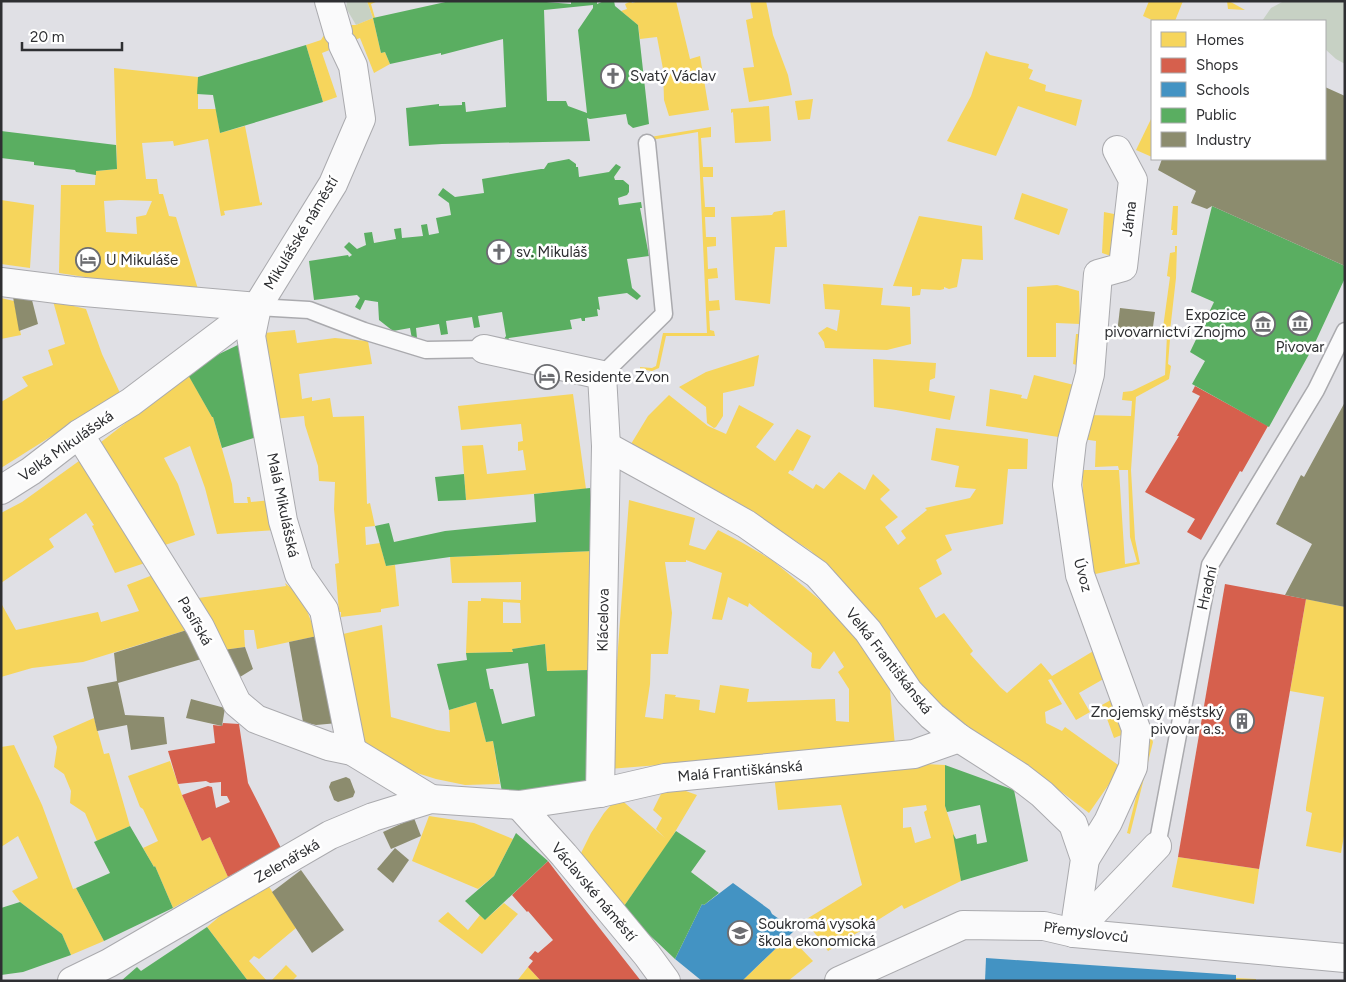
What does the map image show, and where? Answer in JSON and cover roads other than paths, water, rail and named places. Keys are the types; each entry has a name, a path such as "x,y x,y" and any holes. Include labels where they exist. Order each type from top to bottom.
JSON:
{"street":[{"name":"Mikulášské náměstí","path":"131,402 256,307 333,184 361,119 353,66 341,39 329,1"},
{"name":"Jáma","path":"1098,274 1123,267 1133,180 1117,150"},
{"name":"Úvoz","path":"1085,860 1108,822 1133,767 1136,729 1080,575 1067,485 1072,441 1090,374 1098,274"},
{"name":"Mikulášské náměstí","path":"1,282 73,291 256,307"},
{"name":"Malá Mikulášská","path":"256,307 251,336 283,521 299,574 324,610 352,751"},
{"path":"484,349 602,375"},
{"name":"Klácelova","path":"600,793 606,446 602,375"},
{"name":"Velká Mikulášská","path":"1,490 31,471 80,434 131,402"},
{"name":"Pasířská","path":"80,434 200,627 238,702 256,719 328,746 352,751"},
{"name":"Velká Františkánská","path":"606,446 746,524 817,574 868,631 909,692 932,716 960,738 1020,777 1042,794 1073,824 1085,860 1074,932"},
{"name":"Malá Františkánská","path":"519,805 600,793 664,778 914,754 960,738"},
{"path":"352,751 431,799"},
{"name":"Zelenářská","path":"72,981 109,963 330,835 373,817 431,799 519,805"},
{"name":"Václavské náměstí","path":"519,805 564,855 666,981"},
{"path":"1074,932 1157,846"},
{"name":"Přemyslovců","path":"839,981 963,925 1044,926 1074,932 1345,958"}],"lane":[{"path":"602,375 664,314 647,144"},
{"name":"Mikulášské náměstí","path":"256,307 309,310 426,350 484,349"},
{"name":"Hradní","path":"1157,846 1210,565 1316,390 1345,331"}],"place":[{"name":"Svatý Václav","path":"613,76"},
{"name":"sv. Mikuláš","path":"499,252"},
{"name":"U Mikuláše","path":"88,260"},
{"name":"Pivovar","path":"1300,323"},
{"name":"Expozice pivovarnictví Znojmo","path":"1263,324"},
{"name":"Residente Zvon","path":"547,377"},
{"name":"Znojemský městský pivovar a.s.","path":"1242,721"},
{"name":"Soukromá vysoká škola ekonomická","path":"740,933"}]}
